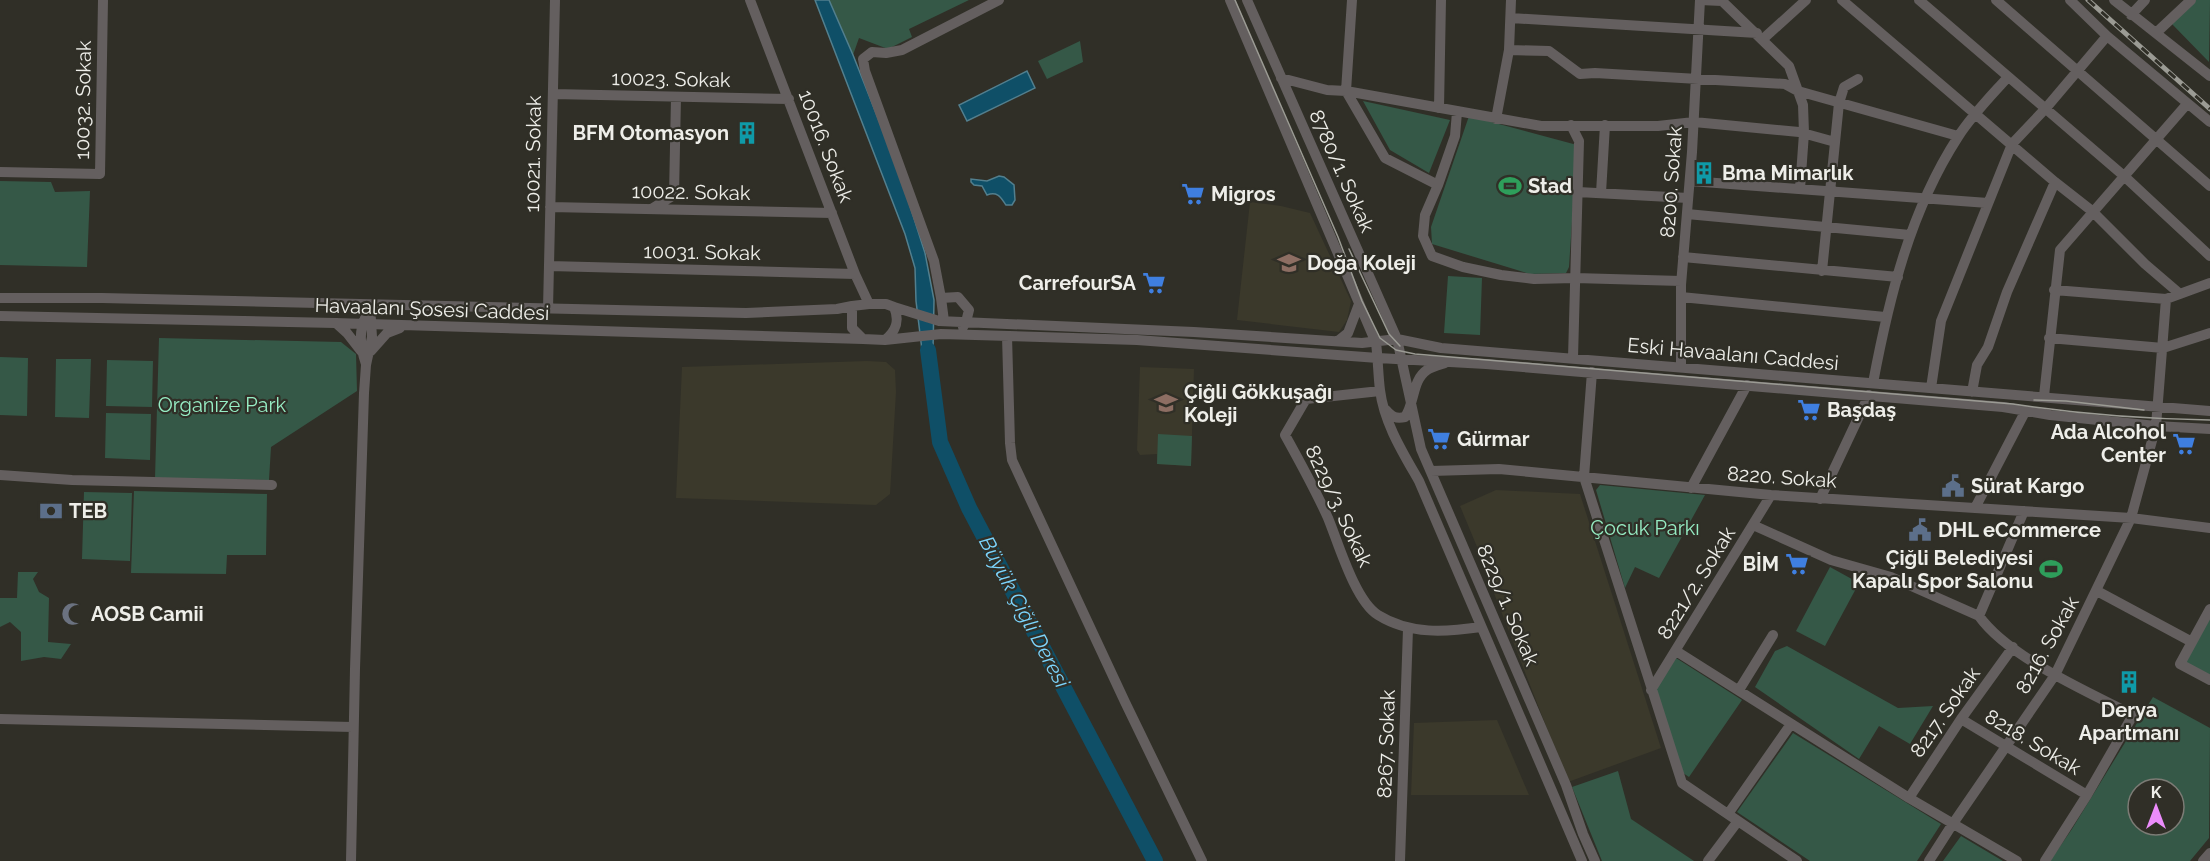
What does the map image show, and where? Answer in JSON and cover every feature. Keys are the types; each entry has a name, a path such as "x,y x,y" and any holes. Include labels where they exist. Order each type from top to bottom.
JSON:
{"street":[{"name":"10032. Sokak","path":"0,172 100,174 103,0"},
{"name":"10021. Sokak","path":"548,309 555,0"},
{"name":"10016. Sokak","path":"750,0 855,274 869,304"},
{"path":"941,321 941,298 934,261 865,71 863,59 872,52 886,53 902,50 999,0"},
{"name":"8229/1. Sokak","path":"1230,0 1376,343 1380,391 1393,434 1419,481 1582,861"},
{"name":"8780/1. Sokak","path":"1247,0 1396,339 1400,359"},
{"path":"1352,0 1346,91 1385,158 1438,185"},
{"path":"1439,108 1441,0"},
{"path":"1496,119 1509,50 1511,0"},
{"path":"1700,0 1722,1 1790,66 1794,85 1803,105 1804,133 1800,189"},
{"name":"8200. Sokak","path":"1681,367 1681,281 1694,122 1700,0"},
{"path":"1510,18 1698,29 1760,36 1806,0"},
{"path":"1842,0 2092,211 2145,264 2180,294"},
{"path":"1919,0 2124,176 2210,256"},
{"path":"1996,0 2210,186"},
{"path":"2070,0 2107,36 2210,122"},
{"path":"2114,0 2210,76"},
{"path":"2131,15 2145,0"},
{"path":"2156,33 2191,0"},
{"path":"1931,388 1941,321 2012,144 2107,36"},
{"path":"1509,50 1549,51 1580,74 1785,84 1798,91 1958,136"},
{"path":"1873,383 1885,317 1923,198 1958,136 2008,77"},
{"path":"1281,78 1327,90 1346,91 1541,126 1658,126 1694,122 1804,133 1835,142"},
{"path":"1822,271 1839,103 1844,87 1858,79"},
{"name":"10023. Sokak","path":"553,94 789,99"},
{"path":"653,209 674,195 676,97"},
{"path":"2044,396 2060,249 2187,104"},
{"path":"1457,112 1455,136 1425,215 1423,236 1432,256 1462,267 1534,279 1681,281"},
{"path":"1571,125 1579,141 1573,358"},
{"path":"1601,193 1605,125"},
{"path":"1690,181 1988,204"},
{"path":"1972,392 1977,365 1988,347 2007,292 2055,182"},
{"path":"1578,192 1688,198"},
{"name":"10022. Sokak","path":"550,207 832,213"},
{"path":"1687,214 1910,235"},
{"path":"1683,257 1898,277"},
{"name":"10031. Sokak","path":"549,266 855,274"},
{"path":"2054,290 2166,299 2210,283"},
{"path":"941,298 958,297 969,310 966,322 957,334"},
{"path":"1681,297 1885,317"},
{"name":"Havaalanı Şosesi Caddesi","path":"0,298 102,298 746,313 837,309 852,306"},
{"name":"8216. Sokak","path":"1929,861 2055,675 2131,518 2156,426 2166,299"},
{"path":"869,304 886,304 894,307 897,314 895,329 885,340 862,339 852,327 852,306 869,304"},
{"path":"1338,341 1348,333 1359,304"},
{"path":"351,861 353,727 367,325 370,305"},
{"name":"Eski Havaalanı Caddesi","path":"894,307 941,321 1081,326 1376,343 1396,339 1441,348 2210,411"},
{"name":"Havaalanı Şosesi Caddesi","path":"0,316 335,323 862,339"},
{"path":"335,323 366,352"},
{"path":"366,352 387,333 404,326"},
{"path":"2049,338 2163,348 2210,333"},
{"name":"Eski Havaalanı Caddesi","path":"885,340 941,334 1137,340 1592,372 2003,407 2025,412 2156,426 2210,429"},
{"path":"1007,336 1012,460 1202,861"},
{"name":"8229/1. Sokak","path":"1400,359 1421,449 1566,785 1595,861"},
{"path":"1384,407 1391,416 1399,419 1405,417 1411,409 1417,382 1426,370 1450,362"},
{"path":"1592,372 1584,477 1682,783 1797,861"},
{"path":"1691,488 1747,385"},
{"name":"8229/3. Sokak","path":"1380,391 1306,399 1285,435 1328,518 1346,566 1359,592 1376,615 1408,629 1446,632 1481,627"},
{"path":"1820,499 1869,395"},
{"path":"1975,508 2025,412"},
{"name":"8220. Sokak","path":"1431,471 1499,469 1820,499 2131,518 2210,528"},
{"path":"0,475 27,478 272,484"},
{"path":"0,481 27,478"},
{"name":"8221/2. Sokak","path":"1651,690 1771,495"},
{"path":"1979,616 2024,511"},
{"path":"1753,525 1831,560 1891,578 1979,616 1988,629 2055,675 2133,715 2087,795 2045,861"},
{"path":"2097,591 2192,642"},
{"path":"2210,609 2180,664 2210,680"},
{"name":"8267. Sokak","path":"1400,861 1408,629"},
{"path":"1739,690 1773,636"},
{"name":"8217. Sokak","path":"1909,798 1961,719 2013,647"},
{"path":"1676,651 1952,825 2018,861"},
{"path":"0,719 353,727"},
{"name":"8218. Sokak","path":"1961,719 2087,795"},
{"path":"1728,814 1791,724"},
{"path":"1708,861 1738,821"},
{"path":"2203,861 2210,853"}],"shaded area":[{"name":"Doğa Koleji","path":"1250,202 1310,213 1351,301 1347,320 1339,332 1237,320"},
{"path":"886,362 895,370 896,392 890,494 876,505 676,498 682,367"},
{"name":"Çiĝli Gökkuşaĝı Koleji","path":"1140,367 1194,369 1191,466 1157,464 1157,454 1140,455 1137,450"},
{"path":"1496,490 1580,494 1661,748 1568,782 1460,506"},
{"path":"1497,720 1529,795 1411,795 1414,723"}],"green space":[{"path":"829,0 969,0 909,29 912,37 888,49 859,38 853,55"},
{"path":"2196,0 2210,0 2209,62 2172,24"},
{"path":"1080,41 1083,62 1047,79 1038,61"},
{"path":"1363,101 1450,120 1429,173 1390,150"},
{"name":"Stad","path":"1469,116 1577,145 1569,267 1566,273 1530,274 1432,244 1431,227"},
{"path":"0,181 51,182 55,192 90,191 87,267 0,265"},
{"path":"1448,276 1482,278 1480,335 1444,333"},
{"name":"Organize Park","path":"159,338 341,342 356,354 357,391 271,447 269,480 155,478"},
{"path":"0,357 28,358 27,416 0,415"},
{"path":"56,359 91,359 89,418 55,417"},
{"path":"107,360 153,361 152,407 106,406"},
{"path":"106,413 151,414 150,460 105,458"},
{"path":"1158,434 1192,436 1191,466 1157,464"},
{"name":"Çocuk Parkı","path":"1600,485 1705,495 1659,578 1635,567 1625,588 1596,490"},
{"path":"134,491 267,494 266,555 227,555 226,574 131,573"},
{"path":"84,492 132,493 130,561 82,559"},
{"path":"1830,567 1859,583 1825,646 1796,631"},
{"path":"18,572 38,572 33,579 39,592 49,598 48,642 71,644 61,659 44,657 21,661 21,632 10,622 0,627 0,598 17,598"},
{"path":"2210,616 2210,675 2185,662"},
{"path":"1787,646 1898,708 1933,706 1910,744 1879,726 1859,759 1755,687 1775,651"},
{"path":"1676,658 1742,700 1689,777 1683,773 1655,691"},
{"path":"2153,697 2210,728 2209,838 2190,861 2050,861"},
{"path":"1793,733 1941,824 1917,861 1810,861 1737,812"},
{"path":"1618,771 1631,819 1694,861 1602,861 1572,787"},
{"path":"1961,836 2003,861 1943,861"}],"water":[{"path":"815,0 829,0 899,171 925,253 934,300 933,350 922,350 916,301 915,268 905,234"},
{"path":"1027,71 1035,88 967,121 959,105"},
{"path":"999,176 1014,185 1015,200 1012,205 1006,205 997,195 987,195 982,186 971,182 971,179 987,181"}],"waterway":[{"name":"Büyük Çiğli Deresi","path":"928,350 940,442 969,508 1155,861"}],"tram line":[{"path":"1235,0 1338,237 1362,301 1380,338 1396,350 1415,354 2013,404 2062,411 2210,420"},
{"path":"1349,249 1389,334 1400,346"},
{"path":"2034,400 2066,401 2144,410"}],"railway":[{"path":"2088,0 2210,109"}],"place":[{"name":"BFM Otomasyon","path":"747,133"},
{"name":"Bma Mimarlık","path":"1704,173"},
{"name":"Stad","path":"1510,186"},
{"name":"Migros","path":"1193,194"},
{"name":"Doğa Koleji","path":"1289,263"},
{"name":"CarrefourSA","path":"1154,283"},
{"name":"Çiĝli Gökkuşaĝı Koleji","path":"1166,403"},
{"name":"Başdaş","path":"1809,410"},
{"name":"Gürmar","path":"1439,439"},
{"name":"Ada Alcohol Center","path":"2184,444"},
{"name":"Sürat Kargo","path":"1953,486"},
{"name":"TEB","path":"51,511"},
{"name":"DHL eCommerce","path":"1920,530"},
{"name":"BİM","path":"1797,564"},
{"name":"Çiğli Belediyesi Kapalı Spor Salonu","path":"2051,569"},
{"name":"AOSB Camii","path":"73,614"},
{"name":"Derya Apartmanı","path":"2129,682"}]}
